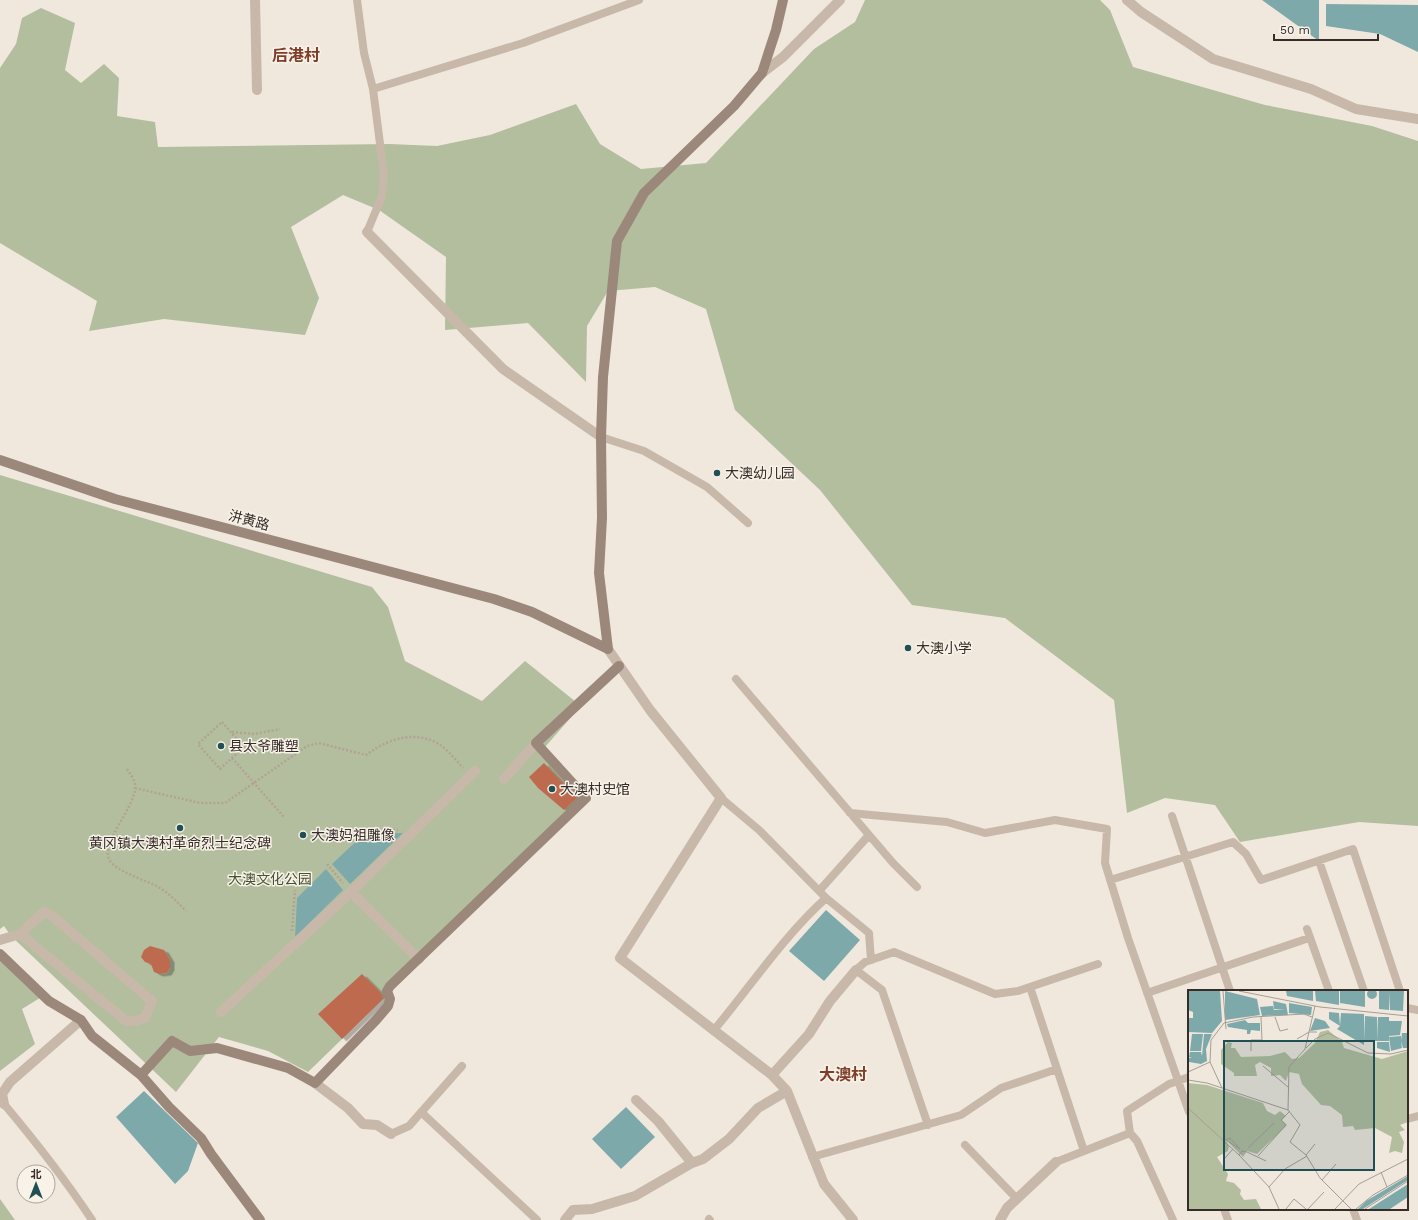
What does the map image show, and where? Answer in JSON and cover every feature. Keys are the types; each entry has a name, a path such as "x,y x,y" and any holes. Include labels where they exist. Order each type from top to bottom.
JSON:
{"main road":[{"path":"608,649 600,573 602,518 601,437 603,377 617,241 644,193 734,106 762,73 776,30 782,0"},
{"name":"汫黄路","path":"0,460 115,499 494,599 532,612 608,649"},
{"path":"141,1075 172,1041 190,1051 217,1048 288,1068 316,1083 388,1006 390,999 387,991 390,986 586,798 536,743 619,666"},
{"path":"0,954 49,1001 81,1020 92,1036 141,1075 169,1107 202,1138 211,1154 260,1220"}],"street":[{"path":"255,0 257,90"},
{"path":"762,73 783,57 840,0"},
{"path":"1128,0 1141,12 1213,59 1311,89 1356,109 1418,119"},
{"path":"368,232 503,370 601,437"},
{"path":"608,649 650,710 721,798 620,958 772,1075 787,1091 803,1127 812,1157 824,1184 853,1220"},
{"path":"504,779 536,743"},
{"path":"221,1012 351,892 473,773"},
{"path":"351,892 419,959"},
{"path":"0,940 20,934 44,912 51,915 152,1001 145,1018 135,1021 125,1020 20,934"},
{"path":"772,1075 809,1034 830,1001 856,970"},
{"path":"4,1104 2,1094 10,1082 81,1020"},
{"path":"316,1083 348,1108 363,1124 377,1125 391,1134"},
{"path":"565,1220 573,1210 592,1209 635,1196 692,1163 703,1159 729,1139 758,1108 787,1091"},
{"path":"636,1100 658,1121 692,1163"},
{"path":"1000,1220 1007,1208 1056,1162"}],"lane":[{"path":"357,0 364,53 373,89 384,175 382,196 368,232"},
{"path":"373,89 523,43 639,0"},
{"path":"601,437 644,451 707,487 748,523"},
{"path":"736,679 869,835 917,888"},
{"path":"721,798 759,830 826,898 869,933 871,960"},
{"path":"850,813 947,822 985,833 1055,820 1107,829 1105,863 1147,993 1188,1109"},
{"path":"1172,816 1230,990"},
{"path":"819,891 869,835"},
{"path":"1110,880 1233,842 1246,854 1261,880 1353,849 1400,990"},
{"path":"1319,860 1364,990"},
{"path":"714,1030 746,992 801,921 826,898"},
{"path":"1306,929 1329,990"},
{"path":"1147,993 1310,938"},
{"path":"928,1126 882,990 856,970 865,962 894,952 995,994 1018,991 1098,964"},
{"path":"1030,987 1084,1151"},
{"path":"1408,1008 1418,1010"},
{"path":"391,1134 409,1126 462,1066"},
{"path":"812,1157 928,1126 961,1115 1001,1088 1057,1069"},
{"path":"1173,1220 1137,1141 1130,1133 1127,1111 1178,1081 1188,1077"},
{"path":"4,1104 46,1155 73,1191 92,1220"},
{"path":"421,1112 537,1220"},
{"path":"1408,1118 1418,1116"},
{"path":"1056,1162 1130,1133"},
{"path":"965,1145 1017,1199"},
{"path":"1224,1210 1228,1220"},
{"path":"1353,1210 1356,1220"}],"path":[{"path":"222,722 232,732 244,747 220,769 198,744 222,722"},
{"path":"232,732 254,734 280,729"},
{"path":"135,788 200,803 225,803 307,746 319,743 366,755 382,744 396,738 416,737 434,741 473,773"},
{"path":"232,758 255,782 284,817"},
{"path":"127,769 135,784 135,794 113,836 108,852 109,859 114,866 158,887 186,910"},
{"path":"357,832 415,829"},
{"path":"326,864 337,876"},
{"path":"291,947 295,890"}],"green space":[{"path":"865,0 1100,0 1110,10 1133,67 1265,105 1372,126 1418,141 1418,826 1359,822 1240,842 1215,805 1165,798 1127,813 1114,700 1005,618 912,605 820,490 735,410 706,309 655,287 608,291 587,326 586,382 528,323 445,330 446,257 379,210 343,195 291,227 319,298 305,335 164,319 89,331 97,301 0,243 0,68 16,44 22,18 41,8 75,23 65,70 81,83 104,64 119,78 117,116 155,122 158,147 389,144 437,146 490,135 576,104 600,144 641,169 706,163 814,49 855,22"},
{"name":"大澳文化公园","path":"0,475 372,587 388,607 405,661 482,701 525,661 581,706 545,747 590,799 308,1072 268,1051 219,1037 176,1092 11,936 4,926 0,929"},
{"path":"0,959 43,996 22,1009 35,1044 0,1071"},
{"path":"0,1199 15,1220 0,1220"}],"water":[{"path":"1262,0 1319,0 1319,41"},
{"path":"1326,4 1418,5 1418,52 1380,34 1326,26"},
{"path":"403,833 350,884 332,864 364,834"},
{"path":"326,869 343,890 295,937 297,898"},
{"path":"826,910 860,940 824,981 789,951"},
{"path":"144,1091 198,1143 188,1171 175,1184 116,1117"},
{"path":"626,1107 655,1137 621,1169 592,1139"}],"building":[{"path":"544,763 577,798 564,810 538,788 529,777"},
{"path":"150,946 164,950 170,960 170,968 167,973 159,974 154,972 151,964 145,962 141,957 144,950"},
{"path":"362,974 381,993 383,999 342,1039 318,1014"}],"place":[{"name":"大澳幼儿园","path":"717,473"},
{"name":"大澳小学","path":"908,648"},
{"name":"县太爷雕塑","path":"221,746"},
{"name":"大澳村史馆","path":"552,789"},
{"name":"黄冈镇大澳村革命烈士纪念碑","path":"180,828"},
{"name":"大澳妈祖雕像","path":"303,835"}],"district":[{"name":"后港村","path":"296,55"},
{"name":"大澳村","path":"843,1074"}]}
